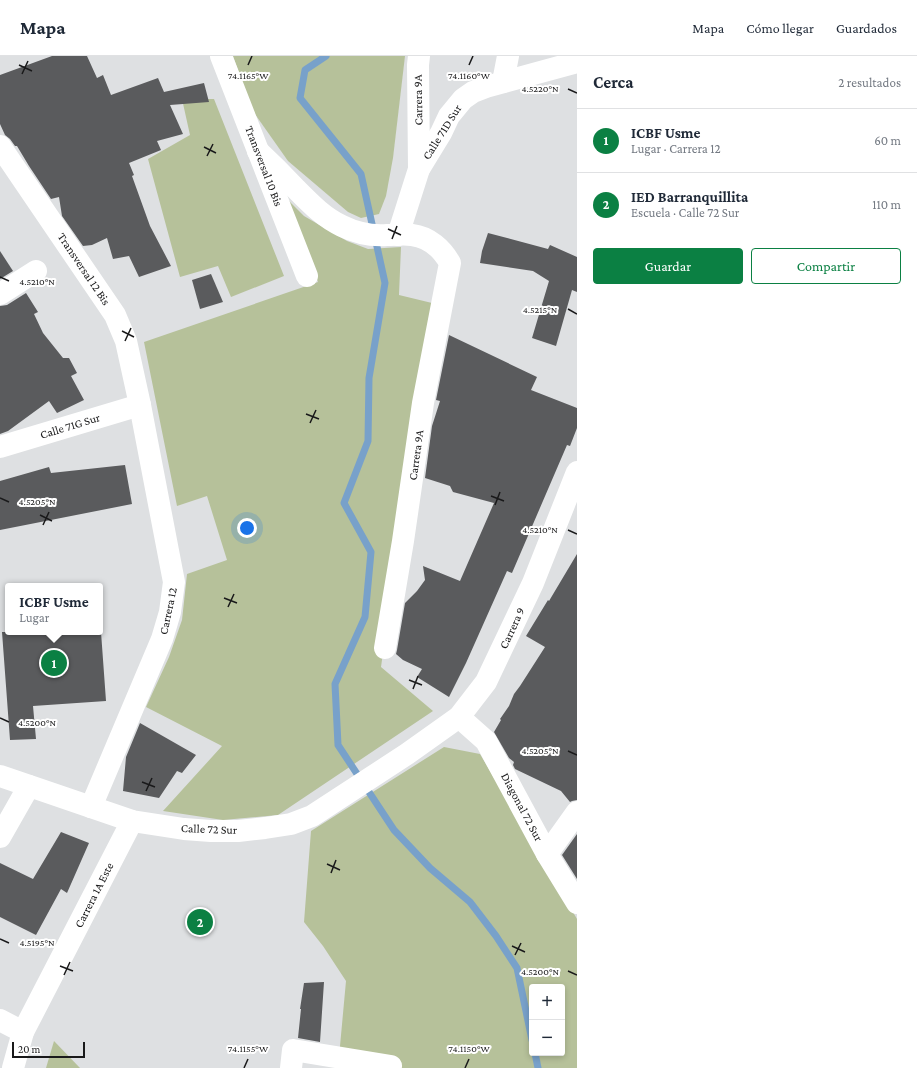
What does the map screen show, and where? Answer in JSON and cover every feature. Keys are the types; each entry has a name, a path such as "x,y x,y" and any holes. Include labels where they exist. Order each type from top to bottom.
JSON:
{"street":[{"name":"Transversal 10 Bis","path":"221,56 307,276"},
{"name":"Carrera 9A","path":"419,56 419,169"},
{"path":"503,82 508,56"},
{"name":"Calle 71D Sur","path":"393,235 419,169 441,133 449,116 463,99 473,92 503,82 577,62"},
{"name":"Transversal 12 Bis","path":"0,146 115,315 126,341 140,404"},
{"path":"258,150 316,209 336,223 358,232 372,235 393,235"},
{"name":"Carrera 9A","path":"385,648 403,541 423,402 450,263 441,250 428,240 412,235 393,235"},
{"path":"0,294 36,271"},
{"name":"Calle 71G Sur","path":"0,447 140,404"},
{"name":"Carrera 12","path":"91,807 162,639 170,612 174,582 140,404"},
{"name":"Carrera 9","path":"407,754 459,717 486,682 533,583 577,472"},
{"name":"Diagonal 72 Sur","path":"459,717 486,741 548,854 577,903"},
{"name":"Calle 72 Sur","path":"0,776 132,821 184,829 238,831 291,824 312,816 407,754"},
{"path":"0,837 29,786"},
{"path":"548,854 577,812"},
{"name":"Carrera 1A Este","path":"23,1032 132,821"},
{"path":"0,1020 23,1032 13,1068"},
{"path":"292,1059 391,1066"}],"green space":[{"path":"233,56 405,56 393,158 386,196 379,214 361,218 348,212 288,161 252,110"},
{"path":"182,99 214,99 284,276 231,297 218,266 180,277 148,159 190,135"},
{"path":"285,197 304,216 347,241 368,249 401,247 399,295 432,303 381,667 433,711 278,815 223,820 163,811 222,746 146,707 169,657 182,620 187,574 227,560 207,496 177,506 144,342 318,282"},
{"path":"444,747 480,754 577,919 577,1068 369,1068 339,1057 346,981 323,946 304,922 311,831"},
{"path":"54,1041 80,1068 46,1068"}],"building":[{"path":"52,56 87,56 97,78 103,75 111,95 158,78 164,92 204,83 209,102 170,105 183,134 157,141 161,150 129,163 134,175 132,176 150,226 171,266 139,277 129,256 113,259 107,238 92,245 83,246 62,216 59,197 51,199 17,146 15,146 5,135 0,124 0,75"},
{"path":"488,233 548,249 550,245 577,257 577,292 572,290 556,346 532,338 549,281 533,271 480,263"},
{"path":"0,251 13,271 0,279"},
{"path":"211,274 223,302 200,309 192,280"},
{"path":"26,293 38,312 34,314 43,333 63,358 69,358 77,373 71,376 84,400 57,413 49,401 8,431 0,434 0,306 7,305"},
{"path":"449,335 537,377 531,390 577,408 577,428 570,446 567,445 512,573 507,571 466,663 449,697 417,677 422,669 403,660 396,654 405,603 425,580 423,566 460,581 494,503 453,492 450,486 425,478 432,426 440,401 436,400"},
{"path":"125,465 132,504 0,530 0,481 49,467 51,473"},
{"path":"577,554 577,800 570,802 561,791 515,769 513,765 514,762 509,758 494,732 514,694 545,647 526,636"},
{"path":"2,632 5,632 5,635 101,635 106,701 33,706 36,739 10,740"},
{"path":"140,723 196,755 182,773 177,771 159,798 123,791 126,757"},
{"path":"61,832 89,843 67,893 61,889 36,935 0,917 0,863 33,879"},
{"path":"577,834 577,879 562,855"},
{"path":"324,982 320,1042 298,1038 304,983"}],"waterway":[{"path":"326,56 305,70 300,98 361,174 385,283 369,378 368,441 344,503 371,552 365,617 335,684 338,745 394,830 430,868 470,902 496,936 517,968 529,1026"},
{"path":"536,1056 538,1068"}],"place":[{"name":"ICBF Usme","path":"54,663"},
{"name":"IED Barranquillita","path":"200,922"}]}
